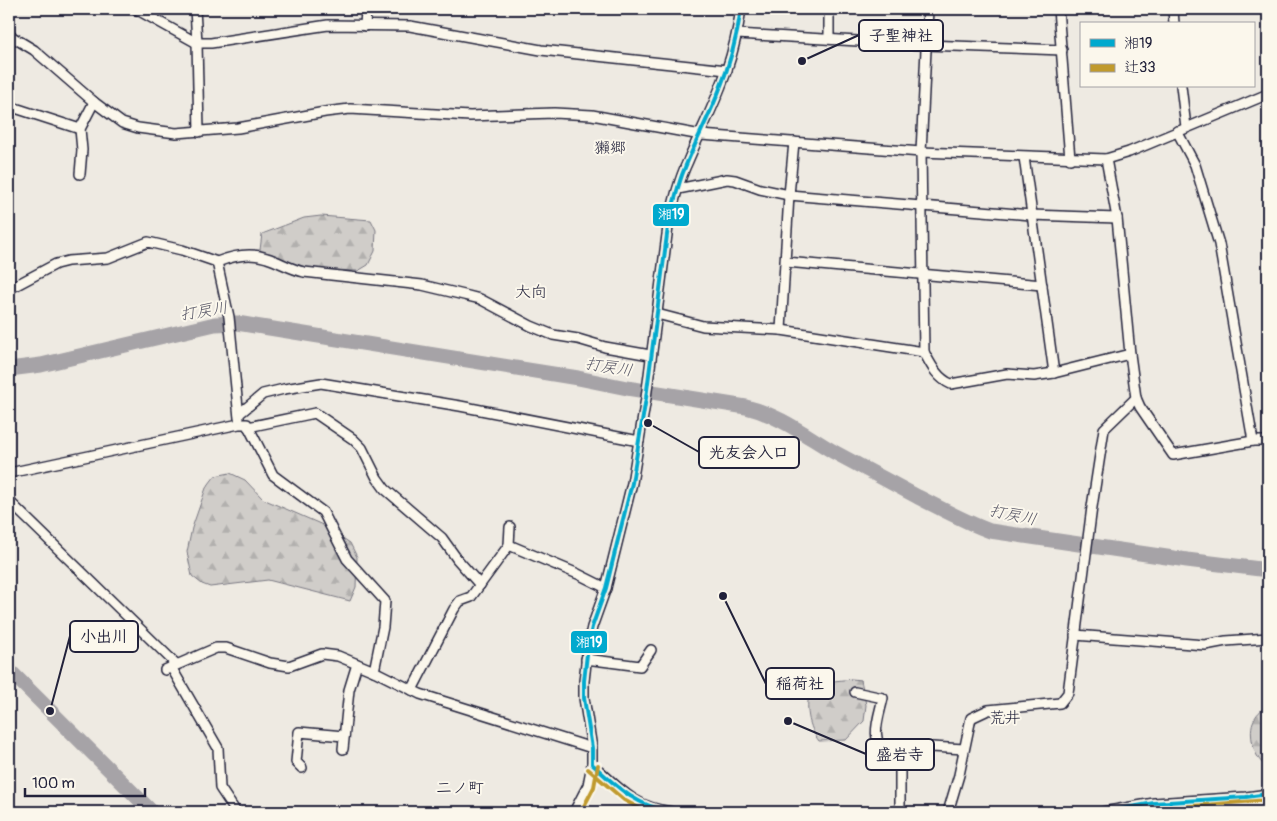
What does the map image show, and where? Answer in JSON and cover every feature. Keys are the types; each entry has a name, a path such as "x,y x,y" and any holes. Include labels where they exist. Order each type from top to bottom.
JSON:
{"street":[{"path":"136,9 197,43 212,43 328,25 410,26 541,50 727,70"},
{"path":"195,9 199,132"},
{"path":"365,26 366,9"},
{"path":"574,812 588,785 592,764 592,748 584,698 586,659 592,627 606,588 622,527 639,441 668,227 687,162 701,135 727,70 737,34 741,9"},
{"path":"829,9 830,38"},
{"path":"928,9 921,152 924,352 931,366 943,381 951,384 1007,374 1034,376 1054,373 1130,354"},
{"path":"1058,9 1070,159"},
{"path":"1173,9 1174,22"},
{"path":"737,34 925,45 1062,50"},
{"path":"9,35 34,50 94,102 122,123 138,128 176,133 238,128 350,109 470,116 554,112 592,115 701,135 921,152 1106,159 1129,152 1268,94"},
{"path":"1181,88 1182,129 1219,244 1253,441"},
{"path":"80,174 82,150 80,128 94,102"},
{"path":"9,106 80,128"},
{"path":"781,330 794,142"},
{"path":"1024,157 1054,373"},
{"path":"1106,159 1117,218 1130,354 1136,398 1140,407 1173,455 1253,441 1268,441"},
{"path":"678,189 727,179 789,195 1031,215 1117,218"},
{"path":"9,289 56,264 68,261 108,258 148,242 182,250 217,262 230,257 256,256 267,258 291,269 304,272 422,285 480,299 531,326 553,335 578,339 605,347 650,354"},
{"path":"217,262 229,317 239,414 244,426 273,475 323,512 347,559 385,600 384,627 374,671"},
{"path":"786,262 1042,285"},
{"path":"657,314 703,326 781,330 924,352"},
{"path":"239,414 262,394 321,383 460,406 639,441"},
{"path":"948,812 971,718 988,710 1060,703 1068,693 1104,429 1136,398"},
{"path":"9,473 315,413 353,439 362,448 377,478 385,489 442,538 457,559 480,585"},
{"path":"9,501 170,667 218,748 220,788 236,812"},
{"path":"412,690 454,608 460,601 471,597 509,545 510,527"},
{"path":"509,545 606,588"},
{"path":"1075,635 1205,645 1226,641 1268,638"},
{"path":"170,667 216,648 226,648 270,663 289,666 322,654 338,656 374,671 420,694 592,748"},
{"path":"586,659 640,666 651,650"},
{"path":"343,749 349,690 357,664"},
{"path":"855,692 883,698 876,737 878,744 888,753 900,753 932,747 964,749"},
{"path":"302,768 296,762 299,732 344,736"},
{"path":"900,753 900,812"},
{"path":"592,764 641,805 658,811 672,812"},
{"path":"1103,812 1154,802 1268,794"},
{"path":"1154,802 1161,812"}],"green space":[{"path":"321,216 371,220 376,230 375,251 368,265 358,271 311,269 265,258 260,250 262,234 304,218"},
{"path":"230,473 245,480 263,499 325,526 350,543 357,557 356,587 350,601 268,580 210,587 202,584 192,576 187,552 192,528 206,488 215,476"},
{"path":"861,680 866,705 864,721 846,740 819,741 810,723 808,702 811,689 825,682"},
{"path":"1268,705 1268,767 1259,760 1251,734 1253,722 1261,710"}],"waterway":[{"name":"打戻川","path":"9,369 41,365 215,324 237,323 746,407 781,420 834,452 918,497 990,531 1268,570"},
{"path":"9,670 152,812"}],"transit line":[{"name":"湘19","path":"672,812 638,801 619,788 592,764 592,748 584,698 584,681 592,627 606,588 632,483 646,398 668,227 682,175 727,71 741,9"},
{"name":"辻33","path":"581,812 594,787 598,765"},
{"name":"辻33","path":"588,769 624,800 646,812"},
{"name":"湘19","path":"1103,812 1154,803 1268,794"},
{"name":"辻33","path":"1138,812 1268,800"}],"place":[{"name":"子聖神社","path":"802,61"},
{"name":"光友会入口","path":"648,423"},
{"name":"稲荷社","path":"723,596"},
{"name":"小出川","path":"50,711"},
{"name":"盛岩寺","path":"788,721"}],"district":[{"name":"獺郷","path":"610,148"},
{"name":"大向","path":"531,292"},
{"name":"荒井","path":"1005,718"},
{"name":"二ノ町","path":"460,788"}]}
